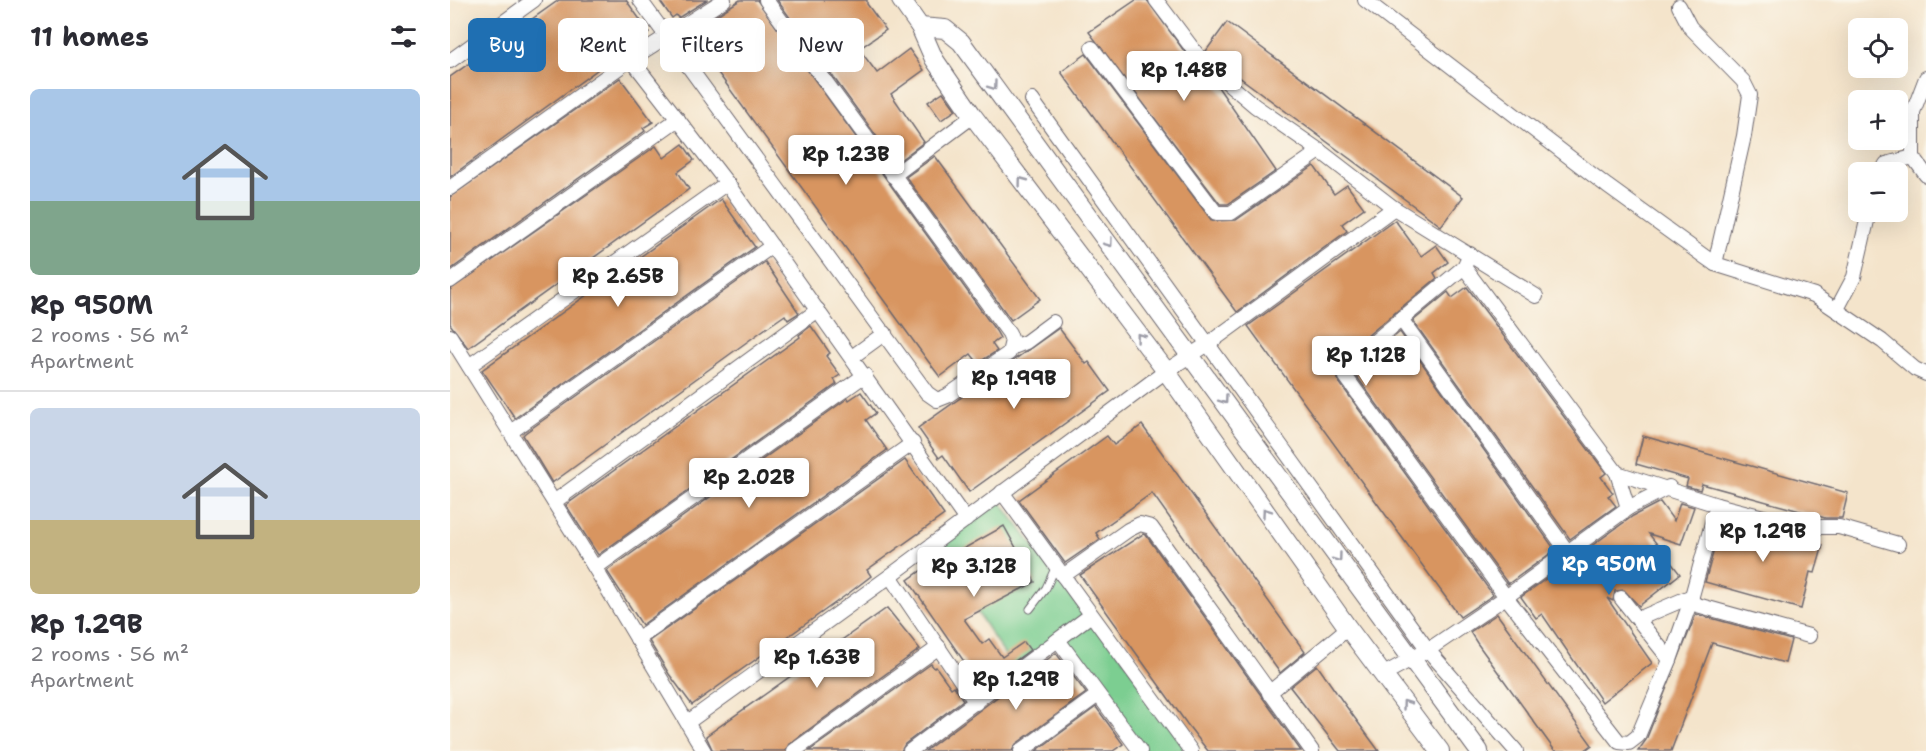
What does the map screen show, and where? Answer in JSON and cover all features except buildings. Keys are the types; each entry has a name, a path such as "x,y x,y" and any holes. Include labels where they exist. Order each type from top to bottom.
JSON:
{"street":[{"path":"450,61 534,0"},
{"path":"639,0 660,28"},
{"path":"696,18 724,0"},
{"path":"693,72 927,393 937,400 964,386 1009,353 1011,348 1009,333 766,0"},
{"path":"902,0 920,27 934,58 973,116 1166,371 1348,628 1440,751"},
{"path":"1156,0 1202,61 1220,79 1467,261 1536,296"},
{"path":"1365,0 1607,186 1715,264 1804,291 1837,309 1914,369 1926,374"},
{"path":"1679,6 1690,27 1743,81 1750,95 1744,136 1715,264"},
{"path":"920,27 945,29 961,42 1479,751"},
{"path":"1092,48 1216,213 1231,213 1320,151"},
{"path":"450,188 613,72"},
{"path":"641,72 727,183 966,520"},
{"path":"1926,78 1913,112 1913,157 1926,175"},
{"path":"1032,100 1428,650 1516,751"},
{"path":"893,176 973,116"},
{"path":"450,281 678,119"},
{"path":"1894,162 1913,157"},
{"path":"469,366 727,183"},
{"path":"688,722 890,576 1166,371 1208,344 1394,208"},
{"path":"1837,309 1854,277 1867,222"},
{"path":"512,431 772,246"},
{"path":"1467,261 1350,362 1344,369 1346,377 1506,597 1619,742 1629,743 1638,736 1670,660 1691,600 1717,505"},
{"path":"1467,261 1617,473 1628,508"},
{"path":"554,502 818,310"},
{"path":"1401,319 1567,551"},
{"path":"1011,348 1026,342 1053,322"},
{"path":"852,357 885,333"},
{"path":"450,336 512,431 704,751"},
{"path":"595,568 865,375"},
{"path":"637,639 913,443"},
{"path":"1617,473 1669,487 1717,505 1803,527 1839,527 1898,544"},
{"path":"1384,674 1428,650 1506,597 1628,508 1669,487"},
{"path":"1002,492 1191,751"},
{"path":"1059,571 1128,530 1140,524 1147,525 1158,536 1312,751"},
{"path":"890,576 976,703"},
{"path":"1621,598 1670,660"},
{"path":"1638,619 1691,600 1809,636"},
{"path":"910,751 1091,615"},
{"path":"1269,693 1348,628"},
{"path":"1058,640 1136,750"},
{"path":"794,751 939,647"},
{"path":"1021,751 1098,695"}],"lane":[{"path":"1030,609 1059,571"}],"green space":[{"path":"1000,501 1086,616 1013,668 979,615 942,541"},
{"path":"1094,618 1191,751 1143,751 1060,640"}]}
